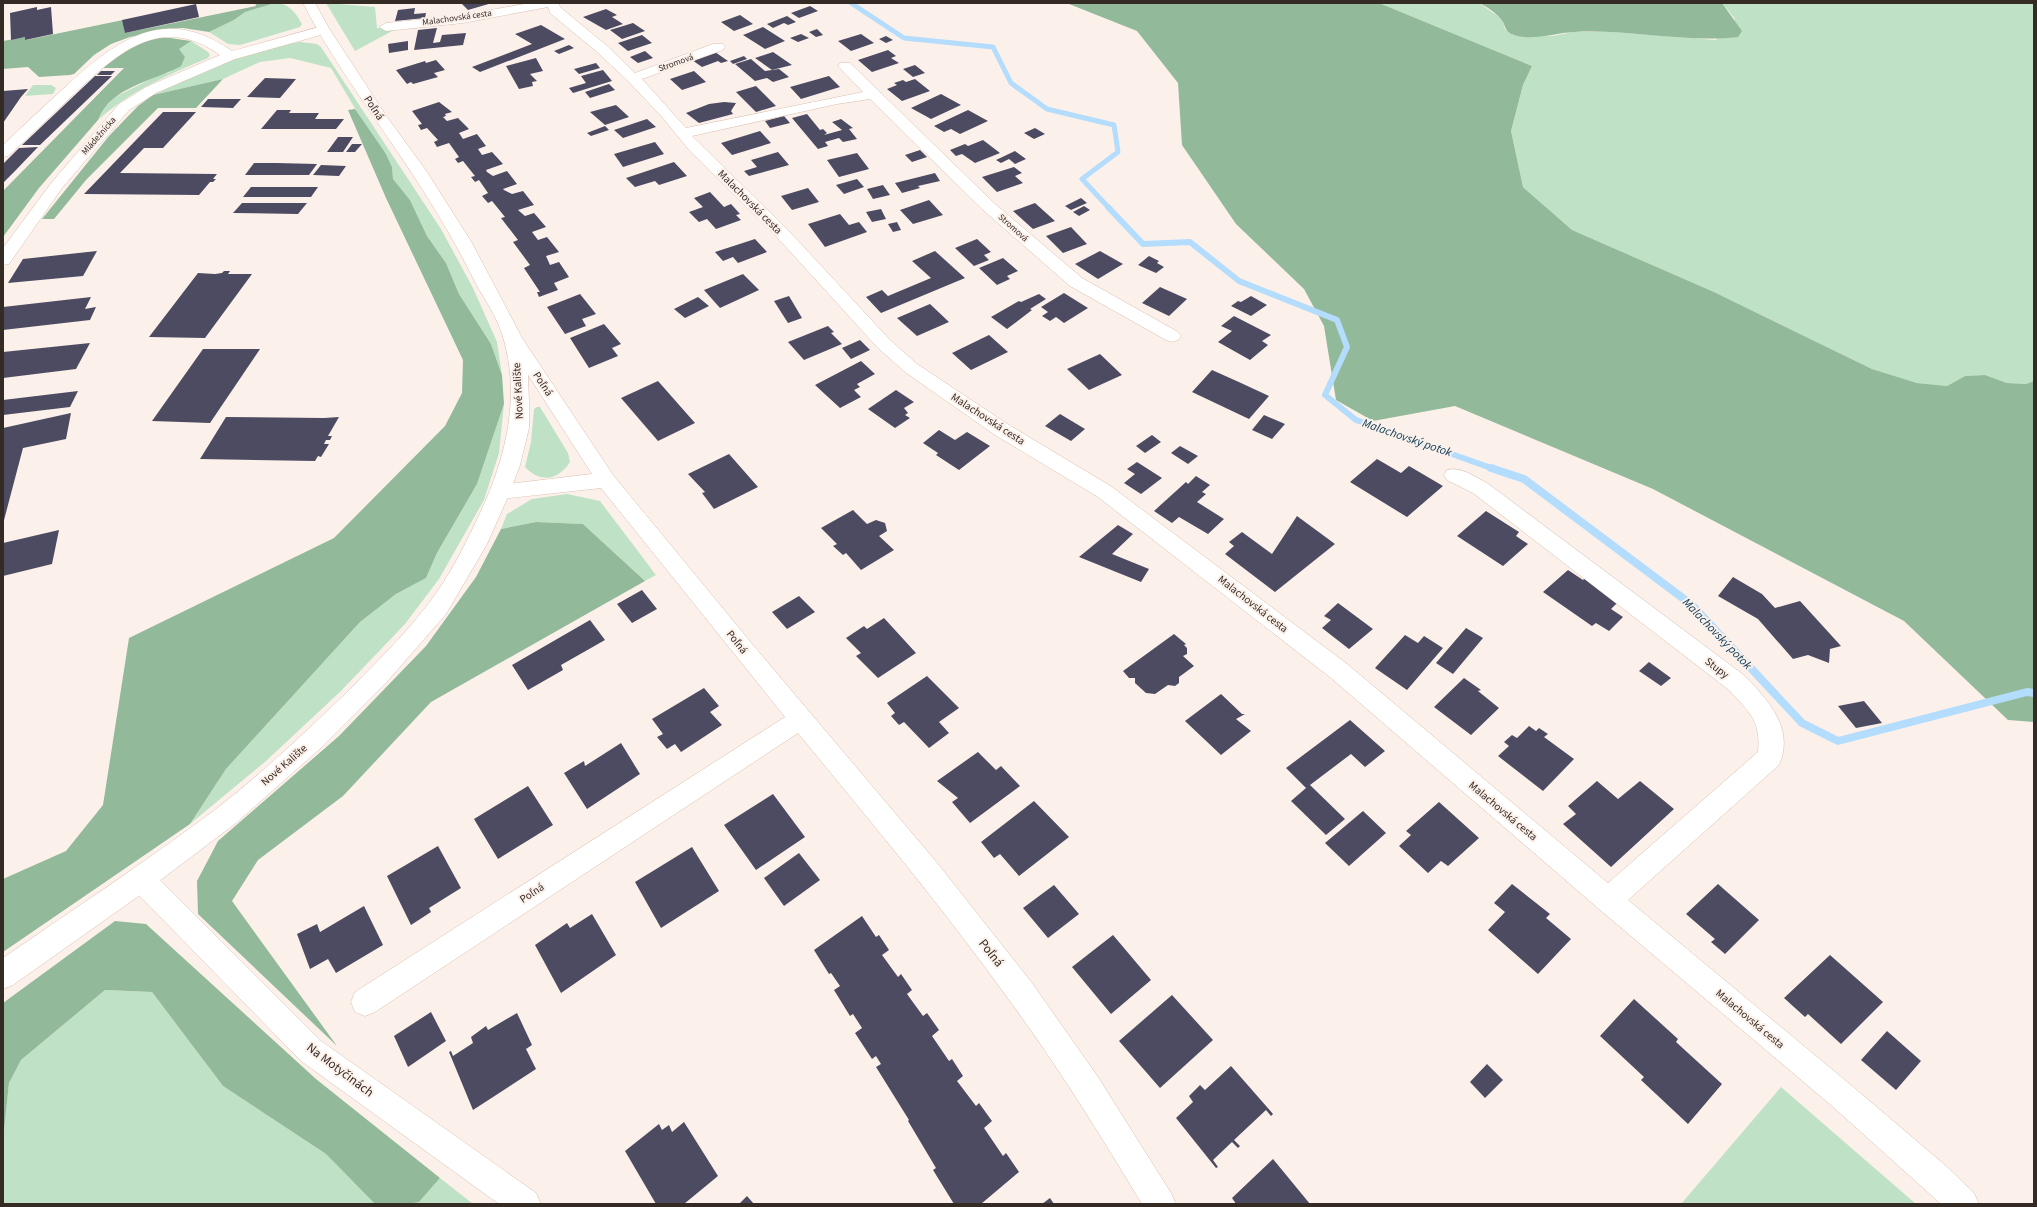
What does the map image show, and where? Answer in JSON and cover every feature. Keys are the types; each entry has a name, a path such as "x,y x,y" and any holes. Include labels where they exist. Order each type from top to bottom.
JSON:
{"street":[{"name":"Poľná","path":"309,3 323,30 381,119 419,172 464,243 512,336 606,480 800,719 929,873 1022,993 1088,1087 1160,1204"},
{"name":"Malachovská cesta","path":"386,27 463,19 551,3 555,10 601,48 633,78 684,133 694,147 781,232 884,344 911,368 1002,430 1106,492 1339,671 1608,900 1842,1096 1935,1177 1963,1204"},
{"name":"Mládežnícka","path":"3,260 57,185 106,126 124,107 151,90 230,56 323,30"},
{"path":"3,153 108,54 124,45 153,36 186,34 198,37 230,56"},
{"name":"Stromová","path":"633,78 718,47"},
{"name":"Stromová","path":"845,66 988,206 1076,282 1089,291 1172,336"},
{"path":"684,133 837,100 874,94"},
{"name":"Nové Kalište","path":"3,975 141,879 227,815 314,739 377,677 438,608 476,544 500,492 519,428 519,375 512,336"},
{"name":"Stupy","path":"1454,475 1480,488 1736,683 1761,709 1772,735 1770,757 1608,900"},
{"path":"500,492 606,480"},
{"name":"Poľná","path":"365,1002 800,719"},
{"name":"Na Motyčinách","path":"141,879 311,1051 525,1204"}],"green space":[{"path":"255,3 275,3 245,12 234,20 209,32 183,28 166,29 130,37 111,44 94,55 74,74 39,77 28,67 3,69 3,41 25,37 26,40 123,20 125,33 256,6"},
{"path":"275,3 280,3 292,9 302,24 300,27 240,45 228,44 209,32 234,20 245,12"},
{"path":"326,3 375,7 377,28 396,29 355,51"},
{"path":"1062,3 1379,3 1532,66 1523,85 1511,131 1523,187 1572,230 1714,292 1872,369 1917,383 1947,386 1965,376 1985,375 2007,383 2026,384 2034,381 2034,722 2008,720 1904,621 1653,489 1455,406 1373,421 1336,400 1324,326 1304,289 1236,224 1182,145 1178,83 1137,31 1069,4"},
{"path":"1379,3 1479,3 1502,19 1505,29 1513,35 1552,36 1573,32 1612,32 1716,40 1735,19 1722,3 2034,3 2034,381 2026,384 2007,383 1985,375 1965,376 1947,386 1917,383 1872,369 1714,292 1572,230 1523,187 1511,131 1523,85 1532,66"},
{"path":"1479,3 1722,3 1742,31 1738,37 1717,38 1676,37 1615,32 1574,32 1536,37 1521,37 1508,32 1503,21 1499,17"},
{"path":"157,38 191,41 179,49 185,57 181,66 134,86 122,92 112,100 104,109 98,120 39,188 3,237 3,191 124,68 101,68 131,45"},
{"path":"191,41 208,52 210,55 208,58 150,84 123,100 98,120 101,111 115,97 157,76 170,72 185,57 178,49"},
{"path":"300,42 317,44 321,47 441,229 473,288 497,342 502,375 491,344 459,294 446,263 427,236 410,200 393,179 392,167 386,154 369,132 331,68 290,58 260,62 223,79 153,95 206,70 244,55 264,49"},
{"path":"223,79 196,108 158,108 86,180 54,219 42,219 109,136 138,106 153,95"},
{"path":"33,85 51,85 56,88 53,94 25,96"},
{"path":"355,109 386,154 392,167 393,179 410,200 427,236 446,263 459,294 491,344 502,375 504,404 477,484 437,553 426,578 396,594 360,622 226,769 190,824 3,952 3,879 66,851 103,805 129,638 334,538 445,426 462,393 463,360 386,198 348,110"},
{"path":"504,404 499,453 484,500 439,579 405,624 341,691 266,761 190,824 226,769 360,622 396,594 426,578 437,553 477,484"},
{"path":"540,407 568,453 570,462 560,473 549,478 537,476 525,467 531,442 534,409"},
{"path":"567,494 600,501 656,575 645,581 583,524 536,522 501,529 507,514 532,499"},
{"path":"536,522 583,524 645,581 431,702 343,796 258,860 232,901 337,1046 198,914 197,881 218,841 339,736 426,646 476,577 501,529"},
{"path":"115,921 146,924 316,1079 440,1178 419,1202 408,1204 375,1204 326,1154 223,1086 152,992 105,990 21,1060 9,1083 3,1140 3,1003"},
{"path":"105,990 152,992 223,1086 326,1154 375,1204 3,1204 3,1140 9,1083 21,1060"},
{"path":"1781,1087 1916,1204 1681,1204"},
{"path":"440,1178 473,1204 408,1204 419,1202"}],"building":[{"path":"461,3 492,3 468,10"},
{"path":"196,4 199,17 125,33 122,20"},
{"path":"810,6 818,11 799,18 791,13"},
{"path":"37,7 37,10 51,7 53,34 25,40 25,37 11,40 10,13"},
{"path":"415,8 414,14 426,13 425,18 395,21 398,10"},
{"path":"606,9 617,15 612,17 623,24 606,30 583,17"},
{"path":"740,15 753,24 734,31 721,22"},
{"path":"787,16 796,22 788,25 784,23 773,28 767,24"},
{"path":"633,23 645,31 622,39 610,30"},
{"path":"541,25 565,39 480,72 472,67 532,44 515,34"},
{"path":"763,27 785,41 765,49 743,35"},
{"path":"437,28 433,43 440,42 442,35 466,33 463,45 414,50 418,30"},
{"path":"817,29 823,35 816,37 809,32"},
{"path":"801,34 809,38 798,42 790,38"},
{"path":"861,34 874,43 851,51 838,41"},
{"path":"642,35 652,43 628,51 618,43"},
{"path":"886,36 893,40 886,43 879,39"},
{"path":"408,41 408,50 389,53 388,44"},
{"path":"569,45 574,48 559,54 554,51"},
{"path":"888,50 896,56 891,58 899,63 872,72 858,60"},
{"path":"645,51 653,58 638,63 630,57"},
{"path":"715,52 728,61 721,63 718,61 702,67 692,60"},
{"path":"773,52 792,65 772,70 755,58"},
{"path":"744,56 747,59 733,64 730,61"},
{"path":"536,58 543,71 530,74 537,81 532,82 533,86 519,89 506,66"},
{"path":"751,59 765,71 779,69 789,77 773,82 767,78 755,81 735,64"},
{"path":"436,60 445,70 434,73 438,77 413,84 411,82 407,84 396,70 425,61 426,63"},
{"path":"596,63 600,68 579,74 574,69"},
{"path":"915,65 925,73 913,77 903,69"},
{"path":"603,70 612,81 573,93 569,88 586,83 581,76"},
{"path":"101,71 115,71 111,75 97,75"},
{"path":"694,71 706,82 682,90 670,79"},
{"path":"95,76 112,76 40,145 22,145"},
{"path":"829,76 840,87 801,99 790,87"},
{"path":"265,78 296,79 280,98 247,97"},
{"path":"915,79 930,91 902,101 887,89 897,85 894,83 903,80 906,82"},
{"path":"609,84 615,90 590,98 585,92"},
{"path":"756,86 776,106 756,112 736,92"},
{"path":"28,89 21,97 3,123 3,91"},
{"path":"941,94 961,105 931,119 911,108"},
{"path":"208,99 241,99 233,108 201,107"},
{"path":"439,102 452,112 445,114 446,116 443,117 447,121 458,118 469,129 459,133 463,139 477,134 486,146 478,149 482,155 492,152 503,164 486,170 487,172 493,176 507,171 517,184 503,189 512,194 523,191 534,205 518,210 525,216 534,213 546,227 532,232 538,240 547,237 559,252 546,256 550,265 559,262 569,277 554,283 558,290 539,297 537,292 540,292 524,268 530,265 513,242 518,240 501,218 505,217 492,201 488,203 482,196 488,193 479,180 475,182 471,177 475,176 463,161 458,163 455,159 459,157 449,143 437,147 434,142 438,140 427,128 421,130 418,125 422,124 412,111"},
{"path":"724,102 736,103 731,111 733,114 699,123 686,113 709,104"},
{"path":"616,105 629,117 605,125 590,112"},
{"path":"277,110 291,110 289,113 319,113 315,119 344,119 336,129 261,129"},
{"path":"968,110 988,121 960,134 951,129 944,132 934,126"},
{"path":"163,112 196,112 163,148 144,148 120,173 217,174 213,179 216,179 213,182 210,182 199,195 84,194"},
{"path":"807,114 820,130 823,129 827,133 824,135 842,130 832,122 841,119 853,128 849,129 857,139 843,142 839,138 825,142 828,146 818,149 792,118"},
{"path":"784,116 790,123 770,128 765,121"},
{"path":"647,119 656,127 623,138 614,130"},
{"path":"605,126 609,130 591,136 587,133"},
{"path":"1035,128 1045,134 1034,139 1024,133"},
{"path":"760,131 771,143 732,155 721,143"},
{"path":"338,137 353,137 343,152 327,152"},
{"path":"983,140 1000,153 975,163 962,154 956,156 950,150 965,144 968,146"},
{"path":"655,142 664,154 623,167 614,154"},
{"path":"352,144 362,144 355,152 346,152"},
{"path":"38,147 3,183 3,164 19,148"},
{"path":"920,150 927,157 912,162 905,155"},
{"path":"1015,151 1026,159 1015,164 1009,159 1001,163 996,160"},
{"path":"778,152 789,165 749,176 744,171 757,167 751,160"},
{"path":"857,153 869,169 839,177 827,160"},
{"path":"674,162 687,176 659,185 655,181 635,187 626,178"},
{"path":"254,163 317,164 309,175 245,175"},
{"path":"321,165 346,166 339,176 313,175"},
{"path":"1014,167 1022,173 1015,176 1023,183 997,192 982,177"},
{"path":"935,173 940,181 918,186 920,188 902,193 895,183"},
{"path":"857,179 864,187 844,194 836,185"},
{"path":"883,185 890,195 873,199 867,189"},
{"path":"251,187 318,187 311,197 243,197"},
{"path":"808,188 819,202 792,210 781,196"},
{"path":"710,192 724,207 731,204 740,214 736,215 741,220 716,229 707,219 699,222 689,212 703,207 694,198"},
{"path":"1081,198 1087,203 1071,210 1065,206"},
{"path":"929,200 943,215 913,224 900,210"},
{"path":"242,203 307,203 298,214 233,213"},
{"path":"1035,203 1055,221 1033,229 1013,211"},
{"path":"1084,206 1090,210 1079,216 1073,212"},
{"path":"881,209 886,219 872,222 866,212"},
{"path":"840,214 849,225 859,222 867,232 825,247 808,224"},
{"path":"897,222 901,230 893,232 888,224"},
{"path":"1071,227 1087,244 1063,253 1046,236"},
{"path":"755,239 767,252 738,263 733,257 723,261 715,252"},
{"path":"977,239 991,252 984,255 989,260 974,266 955,248"},
{"path":"97,251 83,276 8,283 23,259"},
{"path":"935,251 965,278 881,313 866,297 882,290 888,296 931,278 912,261"},
{"path":"1100,251 1123,264 1098,279 1075,264"},
{"path":"1149,256 1159,261 1157,263 1164,267 1156,273 1138,265"},
{"path":"1003,258 1018,271 1007,276 1010,279 997,285 979,268"},
{"path":"224,271 230,271 228,274 252,274 205,338 149,337 198,273 215,274 222,273"},
{"path":"743,274 759,290 720,308 704,290"},
{"path":"1160,287 1187,299 1169,316 1142,303"},
{"path":"1064,293 1088,308 1064,323 1056,317 1050,321 1042,316 1048,312 1041,307"},
{"path":"580,294 596,314 582,319 586,326 565,334 547,307"},
{"path":"1039,294 1046,299 1030,309 1032,310 1007,329 991,317 1019,301 1021,302"},
{"path":"789,296 802,318 788,323 774,301"},
{"path":"1251,296 1267,305 1251,316 1231,306 1238,301 1241,302"},
{"path":"91,297 85,309 96,307 90,320 3,330 3,307"},
{"path":"698,297 709,306 685,318 674,309"},
{"path":"930,304 949,322 917,336 897,318"},
{"path":"1234,316 1271,335 1262,341 1268,345 1250,360 1218,342 1232,331 1221,326"},
{"path":"604,324 621,344 612,348 618,356 589,368 570,338"},
{"path":"828,326 834,332 831,333 842,344 804,360 788,342"},
{"path":"989,335 1008,352 971,370 952,353"},
{"path":"860,340 870,350 851,359 842,348"},
{"path":"90,343 76,369 3,378 3,352"},
{"path":"203,349 260,349 210,423 152,421"},
{"path":"1100,354 1122,375 1089,390 1067,369"},
{"path":"861,361 875,374 857,384 860,387 854,390 861,397 840,408 815,385"},
{"path":"1212,370 1269,396 1249,419 1192,392"},
{"path":"658,381 695,423 658,441 621,398"},
{"path":"896,390 914,402 904,408 908,413 905,415 910,418 895,428 868,409"},
{"path":"78,391 70,407 3,415 3,400"},
{"path":"71,413 66,439 23,448 3,524 3,428"},
{"path":"1060,414 1085,429 1071,441 1045,426"},
{"path":"1264,415 1285,424 1272,439 1252,430"},
{"path":"226,417 339,417 328,436 332,436 330,440 326,440 324,444 329,444 321,457 318,456 315,461 200,459"},
{"path":"939,430 955,440 967,432 990,446 959,470 936,455 938,453 923,443"},
{"path":"1152,435 1161,442 1145,453 1136,446"},
{"path":"1180,446 1198,456 1188,464 1171,453"},
{"path":"729,454 758,487 714,509 702,493 705,492 688,474"},
{"path":"1377,459 1401,473 1409,466 1443,486 1407,517 1350,482"},
{"path":"1137,462 1162,478 1141,494 1124,483 1135,474 1127,469"},
{"path":"1196,476 1210,485 1202,492 1206,494 1197,502 1224,519 1208,534 1179,517 1172,523 1154,511 1186,482 1188,484"},
{"path":"853,510 867,524 876,520 885,523 887,531 879,536 894,550 861,570 846,553 843,555 833,546 837,544 821,528"},
{"path":"1486,511 1519,532 1516,536 1528,544 1503,566 1457,536"},
{"path":"1297,516 1335,544 1275,592 1225,554 1234,546 1229,542 1242,532 1272,554"},
{"path":"1118,525 1133,534 1112,554 1149,569 1141,582 1079,557"},
{"path":"59,530 52,564 3,576 3,543"},
{"path":"1568,570 1583,580 1586,577 1600,587 1598,589 1617,603 1611,609 1623,617 1609,631 1596,623 1592,626 1543,592"},
{"path":"1733,577 1762,594 1775,608 1800,601 1841,646 1830,649 1829,663 1808,655 1793,659 1758,619 1718,596"},
{"path":"642,590 657,609 632,623 617,604"},
{"path":"799,596 815,612 787,629 772,612"},
{"path":"1338,603 1373,629 1349,649 1322,628 1331,620 1324,616"},
{"path":"884,618 916,653 878,678 856,656 861,653 846,638 864,626 867,629"},
{"path":"590,620 605,640 561,665 563,670 528,690 512,665"},
{"path":"1466,628 1483,638 1453,674 1436,663"},
{"path":"1174,634 1186,644 1184,645 1187,648 1187,654 1183,656 1194,666 1179,677 1179,683 1175,686 1168,685 1155,694 1146,693 1135,683 1135,678 1129,678 1123,671"},
{"path":"1405,635 1418,643 1424,636 1443,648 1407,690 1375,668"},
{"path":"1649,662 1671,678 1661,686 1639,671"},
{"path":"927,676 959,708 939,722 949,733 929,748 904,722 899,725 891,716 895,713 887,703"},
{"path":"1464,678 1481,690 1478,691 1499,708 1471,735 1434,707"},
{"path":"704,688 719,706 710,712 722,725 681,752 675,744 667,749 657,737 663,734 652,719"},
{"path":"1221,694 1242,714 1245,714 1236,719 1251,731 1221,755 1185,721"},
{"path":"1864,701 1882,723 1856,728 1838,706"},
{"path":"1350,720 1385,751 1365,767 1351,754 1310,785 1345,819 1326,835 1291,801 1306,788 1286,768"},
{"path":"1529,726 1536,731 1539,728 1548,734 1544,737 1574,759 1543,791 1498,756 1509,746 1504,742 1512,735 1517,738"},
{"path":"621,743 640,774 587,809 564,773 584,761 585,766"},
{"path":"978,752 996,770 1001,766 1020,786 970,823 952,802 958,798 937,781"},
{"path":"1597,781 1618,799 1640,781 1674,809 1611,867 1563,824 1576,814 1568,806"},
{"path":"528,786 553,825 498,859 474,819"},
{"path":"773,794 805,837 756,870 724,825"},
{"path":"1034,801 1069,837 1019,876 1000,854 994,858 981,842"},
{"path":"1439,802 1479,838 1448,866 1441,861 1428,873 1399,846 1411,835 1406,831"},
{"path":"1363,811 1386,833 1349,866 1325,843"},
{"path":"438,846 461,888 429,908 431,912 411,925 387,876"},
{"path":"692,847 719,891 661,928 635,882"},
{"path":"799,853 820,880 784,906 764,878"},
{"path":"1512,884 1550,914 1546,918 1571,939 1538,974 1488,930 1505,912 1494,903"},
{"path":"1718,884 1759,920 1725,954 1711,942 1715,939 1686,914"},
{"path":"1054,885 1079,914 1048,938 1023,908"},
{"path":"364,906 383,945 336,973 328,959 310,969 297,934 317,924 320,932"},
{"path":"592,914 616,955 561,993 535,945 567,923 570,928"},
{"path":"862,916 876,937 879,935 889,950 882,955 898,977 901,974 912,990 907,994 923,1016 927,1013 939,1030 932,1036 949,1061 952,1059 963,1076 957,1081 976,1106 979,1103 992,1121 984,1128 1003,1156 1006,1153 1019,1172 981,1204 954,1204 933,1170 936,1168 908,1121 909,1120 876,1067 881,1064 876,1056 872,1059 855,1033 862,1028 853,1014 850,1016 834,990 840,986 831,973 829,974 814,950"},
{"path":"1113,935 1151,980 1111,1014 1072,967"},
{"path":"1830,955 1883,1002 1841,1044 1808,1014 1805,1017 1784,998"},
{"path":"1172,995 1213,1040 1160,1088 1119,1041"},
{"path":"1634,999 1678,1039 1676,1042 1722,1084 1688,1124 1641,1080 1644,1077 1600,1036"},
{"path":"431,1012 446,1041 408,1067 394,1036"},
{"path":"517,1013 532,1045 526,1049 536,1069 473,1110 449,1052 451,1051 453,1056 473,1043 471,1037 486,1026 488,1030"},
{"path":"1887,1031 1921,1061 1896,1090 1861,1060"},
{"path":"1487,1064 1503,1080 1485,1098 1470,1082"},
{"path":"1231,1066 1273,1114 1271,1116 1266,1110 1234,1140 1240,1146 1238,1148 1232,1142 1213,1160 1218,1167 1216,1168 1176,1118 1193,1102 1189,1096 1200,1085 1205,1090"},
{"path":"684,1122 718,1176 684,1204 656,1204 625,1151 659,1124 662,1130 669,1125 672,1132"},
{"path":"1273,1159 1310,1204 1236,1204 1232,1198"},
{"path":"747,1196 754,1204 739,1204"},
{"path":"1050,1198 1054,1204 1042,1204"}],"waterway":[{"name":"Malachovský potok","path":"851,3 904,38 993,47 1011,83 1047,109 1114,125 1118,152 1082,179 1109,208"},
{"name":"Malachovský potok","path":"1108,207 1143,244 1190,242 1239,281 1337,320 1347,347 1325,395 1356,420 1494,469"},
{"name":"Malachovský potok","path":"1494,469 1524,479 1692,605 1802,723 1838,741 2027,692 2034,693"}]}
